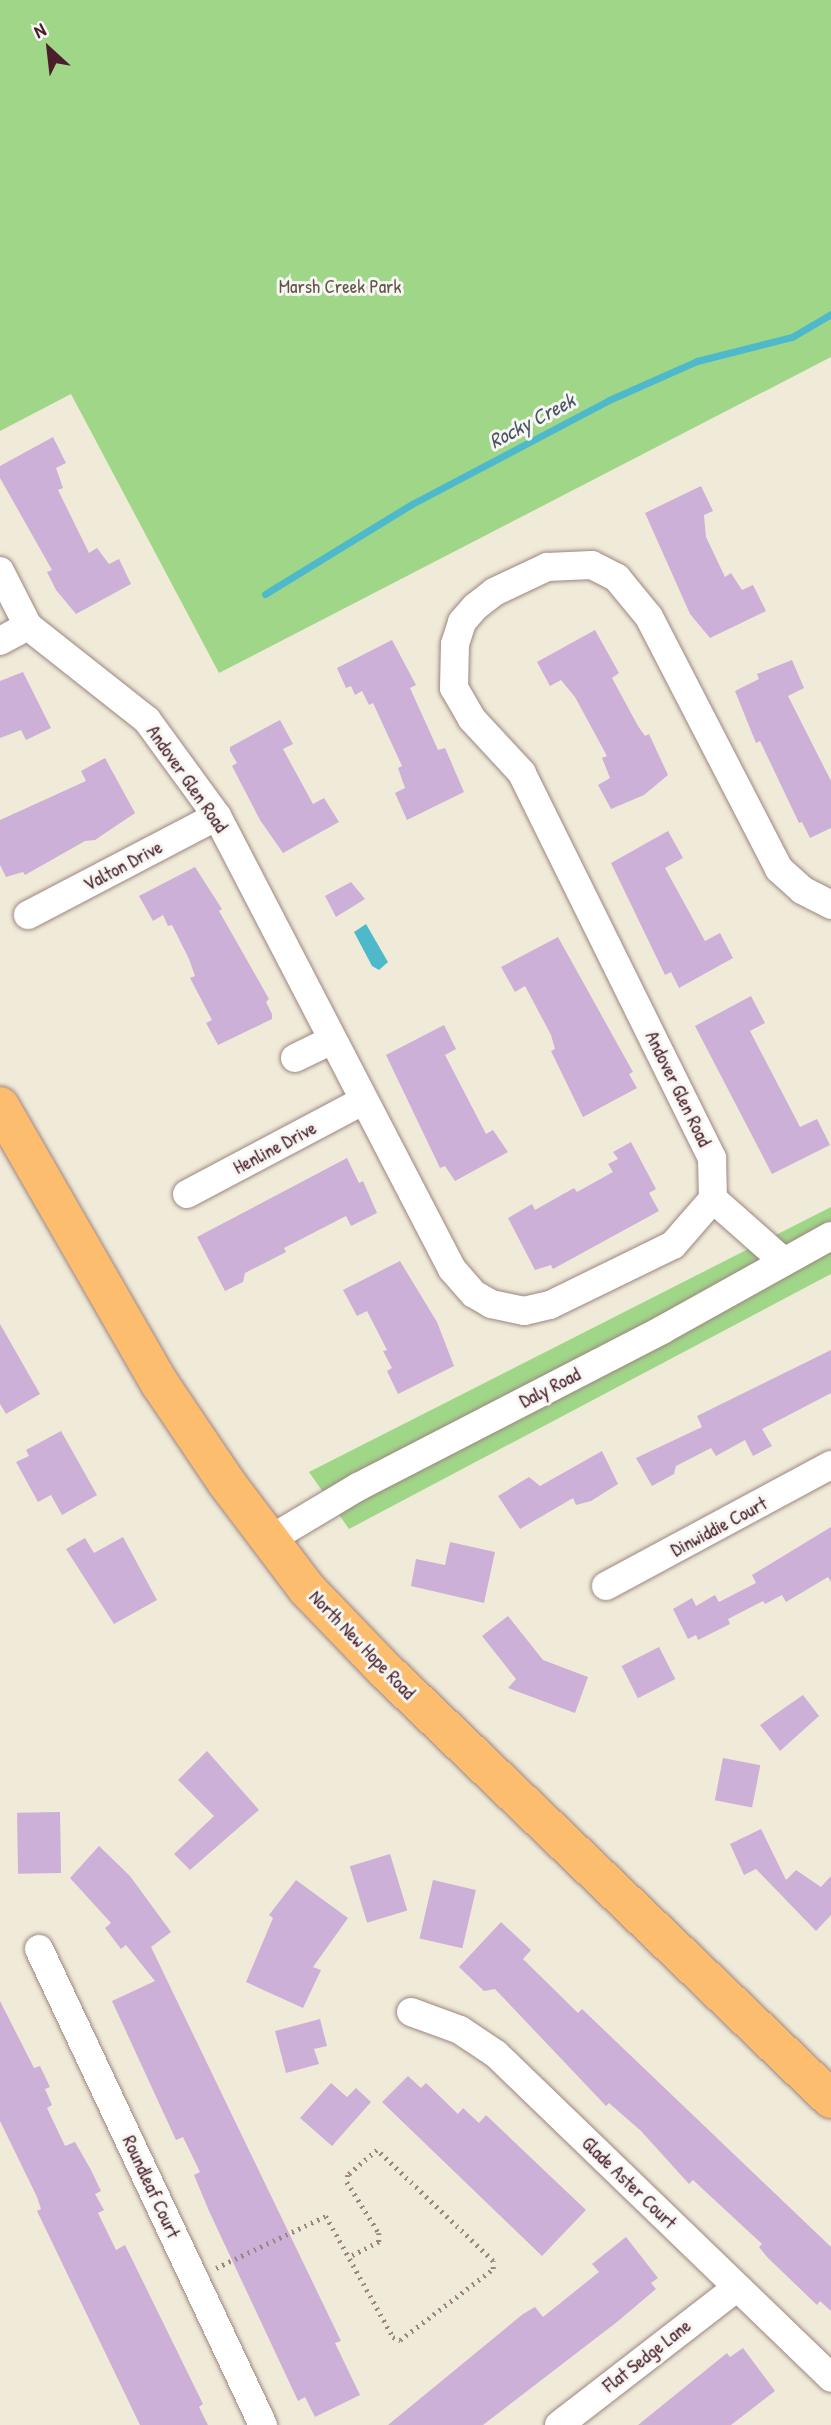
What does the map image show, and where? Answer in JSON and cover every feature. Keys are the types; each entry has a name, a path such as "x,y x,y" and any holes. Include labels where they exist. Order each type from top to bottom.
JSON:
{"main road":[{"name":"North New Hope Road","path":"0,1106 160,1384 269,1540 307,1589 387,1672 831,2099"}],"street":[{"name":"Andover Glen Road","path":"0,570 29,626 147,720 217,816 452,1269 474,1294 491,1304 524,1311 550,1305 673,1245 713,1199 712,1158 522,773 472,719 454,688 451,666 463,622 494,592 547,567 593,565 617,578 649,617 779,869 802,890 831,905"},
{"path":"0,641 29,626"},
{"name":"Valton Drive","path":"29,915 217,816"},
{"path":"295,1058 332,1040"},
{"name":"Henline Drive","path":"187,1194 363,1101"},
{"path":"713,1199 783,1261"},
{"name":"Daly Road","path":"269,1540 358,1487 662,1330 831,1236"},
{"name":"Dinwiddie Court","path":"606,1586 831,1465"},
{"name":"Roundleaf Court","path":"38,1949 263,2425"},
{"name":"Glade Aster Court","path":"411,2012 460,2030 496,2054 831,2378"},
{"name":"Flat Sedge Lane","path":"559,2425 736,2288"}],"path":[{"path":"212,2270 326,2216 393,2337 400,2340 493,2269 493,2261 377,2150 348,2175 347,2182 379,2233 379,2242 349,2257"}],"green space":[{"name":"Marsh Creek Park","path":"0,0 831,0 831,357 219,673 71,394 0,431"},
{"path":"831,1207 831,1274 349,1529 309,1472"}],"water":[{"path":"366,924 388,962 379,970 372,966 354,932"}],"building":[{"path":"53,437 66,463 56,468 63,488 58,490 89,553 97,548 109,564 119,559 131,584 76,614 56,590 47,572 52,570 0,478 0,466"},
{"path":"701,486 713,511 704,515 706,537 725,577 731,573 742,590 753,585 766,611 710,638 690,614 645,513"},
{"path":"595,630 619,673 612,678 638,726 645,736 649,734 668,775 644,795 611,809 598,785 610,778 602,758 607,756 575,697 561,680 550,686 537,662"},
{"path":"392,640 416,685 410,688 438,750 445,748 464,792 407,820 395,793 405,788 398,768 402,766 373,703 369,705 362,691 355,695 351,686 346,688 337,668"},
{"path":"792,660 804,688 788,696 831,781 831,828 810,838 802,822 799,823 760,741 756,743 735,691 759,679 757,674"},
{"path":"23,672 51,728 26,740 21,730 0,738 0,681"},
{"path":"280,720 293,744 283,749 313,804 324,798 339,822 283,853 260,820 232,766 237,763 230,751 230,747"},
{"path":"105,758 135,813 95,840 85,841 25,875 23,872 6,877 0,865 0,820 86,781 81,771"},
{"path":"668,831 683,858 665,868 705,941 720,933 733,958 679,988 671,972 665,975 611,863"},
{"path":"195,867 222,909 219,911 269,999 266,1002 272,1014 272,1019 218,1045 206,1023 212,1020 190,978 195,976 189,959 172,925 168,926 163,915 153,921 139,896"},
{"path":"351,882 365,899 336,917 325,896"},
{"path":"558,937 633,1072 629,1074 637,1088 583,1117 551,1051 555,1049 551,1035 525,986 515,992 501,967"},
{"path":"751,996 765,1023 750,1031 800,1127 817,1119 830,1145 772,1174 695,1026"},
{"path":"444,1025 456,1049 445,1055 486,1134 493,1130 508,1152 455,1181 445,1166 440,1168 386,1055"},
{"path":"631,1142 656,1189 649,1193 659,1211 553,1269 551,1265 535,1270 508,1218 532,1204 535,1210 574,1188 577,1192 613,1172 608,1164 618,1159 613,1152"},
{"path":"347,1158 359,1183 363,1181 377,1213 351,1226 346,1216 284,1248 286,1252 245,1273 243,1282 225,1291 197,1237"},
{"path":"400,1261 437,1322 454,1366 398,1394 387,1371 392,1368 383,1351 387,1350 367,1311 357,1316 343,1290"},
{"path":"0,1324 40,1394 6,1414 0,1404"},
{"path":"831,1350 831,1393 762,1429 772,1446 753,1456 745,1440 716,1456 711,1448 676,1466 674,1474 652,1486 636,1458 702,1427 697,1416"},
{"path":"61,1431 97,1495 62,1515 51,1495 38,1502 16,1462 29,1456 26,1450"},
{"path":"602,1451 618,1484 591,1501 576,1505 573,1498 520,1529 498,1496 529,1477 540,1486"},
{"path":"831,1527 831,1582 828,1577 786,1602 782,1595 765,1604 763,1601 728,1619 730,1624 698,1640 696,1635 688,1639 673,1609 692,1598 696,1606 715,1595 719,1602 756,1583 752,1575"},
{"path":"123,1537 157,1600 114,1624 66,1549 85,1538 94,1553"},
{"path":"450,1542 495,1552 484,1603 411,1586 416,1559 445,1565"},
{"path":"508,1616 543,1660 588,1677 575,1713 508,1688 516,1679 482,1636"},
{"path":"659,1647 675,1679 638,1698 622,1666"},
{"path":"803,1695 819,1716 780,1751 760,1725"},
{"path":"207,1751 259,1810 190,1870 174,1854 214,1816 178,1780"},
{"path":"723,1758 760,1765 752,1807 715,1800"},
{"path":"60,1812 61,1873 18,1874 17,1813"},
{"path":"761,1829 786,1880 796,1870 821,1887 831,1876 831,1915 816,1931 756,1869 744,1875 730,1844"},
{"path":"99,1846 130,1876 171,1932 151,1947 341,2341 335,2343 360,2395 315,2417 305,2397 298,2401 209,2211 194,2175 200,2172 183,2137 176,2140 112,2001 155,1981 126,1945 121,1949 105,1928 111,1923 70,1878"},
{"path":"390,1854 407,1910 367,1923 350,1866"},
{"path":"296,1880 348,1918 313,1967 321,1970 303,2008 246,1982 273,1918 269,1915"},
{"path":"433,1880 476,1890 462,1948 420,1938"},
{"path":"501,1922 531,1950 523,1959 578,2013 582,2009 831,2247 831,2311 820,2301 817,2305 768,2258 759,2247 762,2244 693,2180 689,2184 641,2131 609,2103 606,2106 495,1989 484,1991 459,1967"},
{"path":"0,2001 34,2068 40,2066 50,2087 45,2089 52,2105 47,2108 65,2146 75,2142 91,2170 101,2191 95,2194 104,2210 98,2213 116,2250 125,2245 203,2404 199,2407 208,2425 140,2425 37,2211 41,2209 37,2197 0,2121"},
{"path":"320,2019 327,2046 314,2049 319,2064 286,2073 275,2031"},
{"path":"408,2076 421,2088 426,2083 458,2114 463,2108 479,2123 486,2115 586,2210 542,2256 382,2102"},
{"path":"331,2083 347,2097 356,2088 371,2102 332,2146 300,2118"},
{"path":"626,2237 658,2278 651,2283 656,2289 617,2322 483,2425 388,2425 523,2314 535,2307 543,2317 599,2272 592,2264"},
{"path":"743,2348 775,2391 731,2425 638,2425 727,2353 730,2357"}],"waterway":[{"name":"Rocky Creek","path":"265,594 412,504 609,400 697,361 792,337 831,314"}]}
